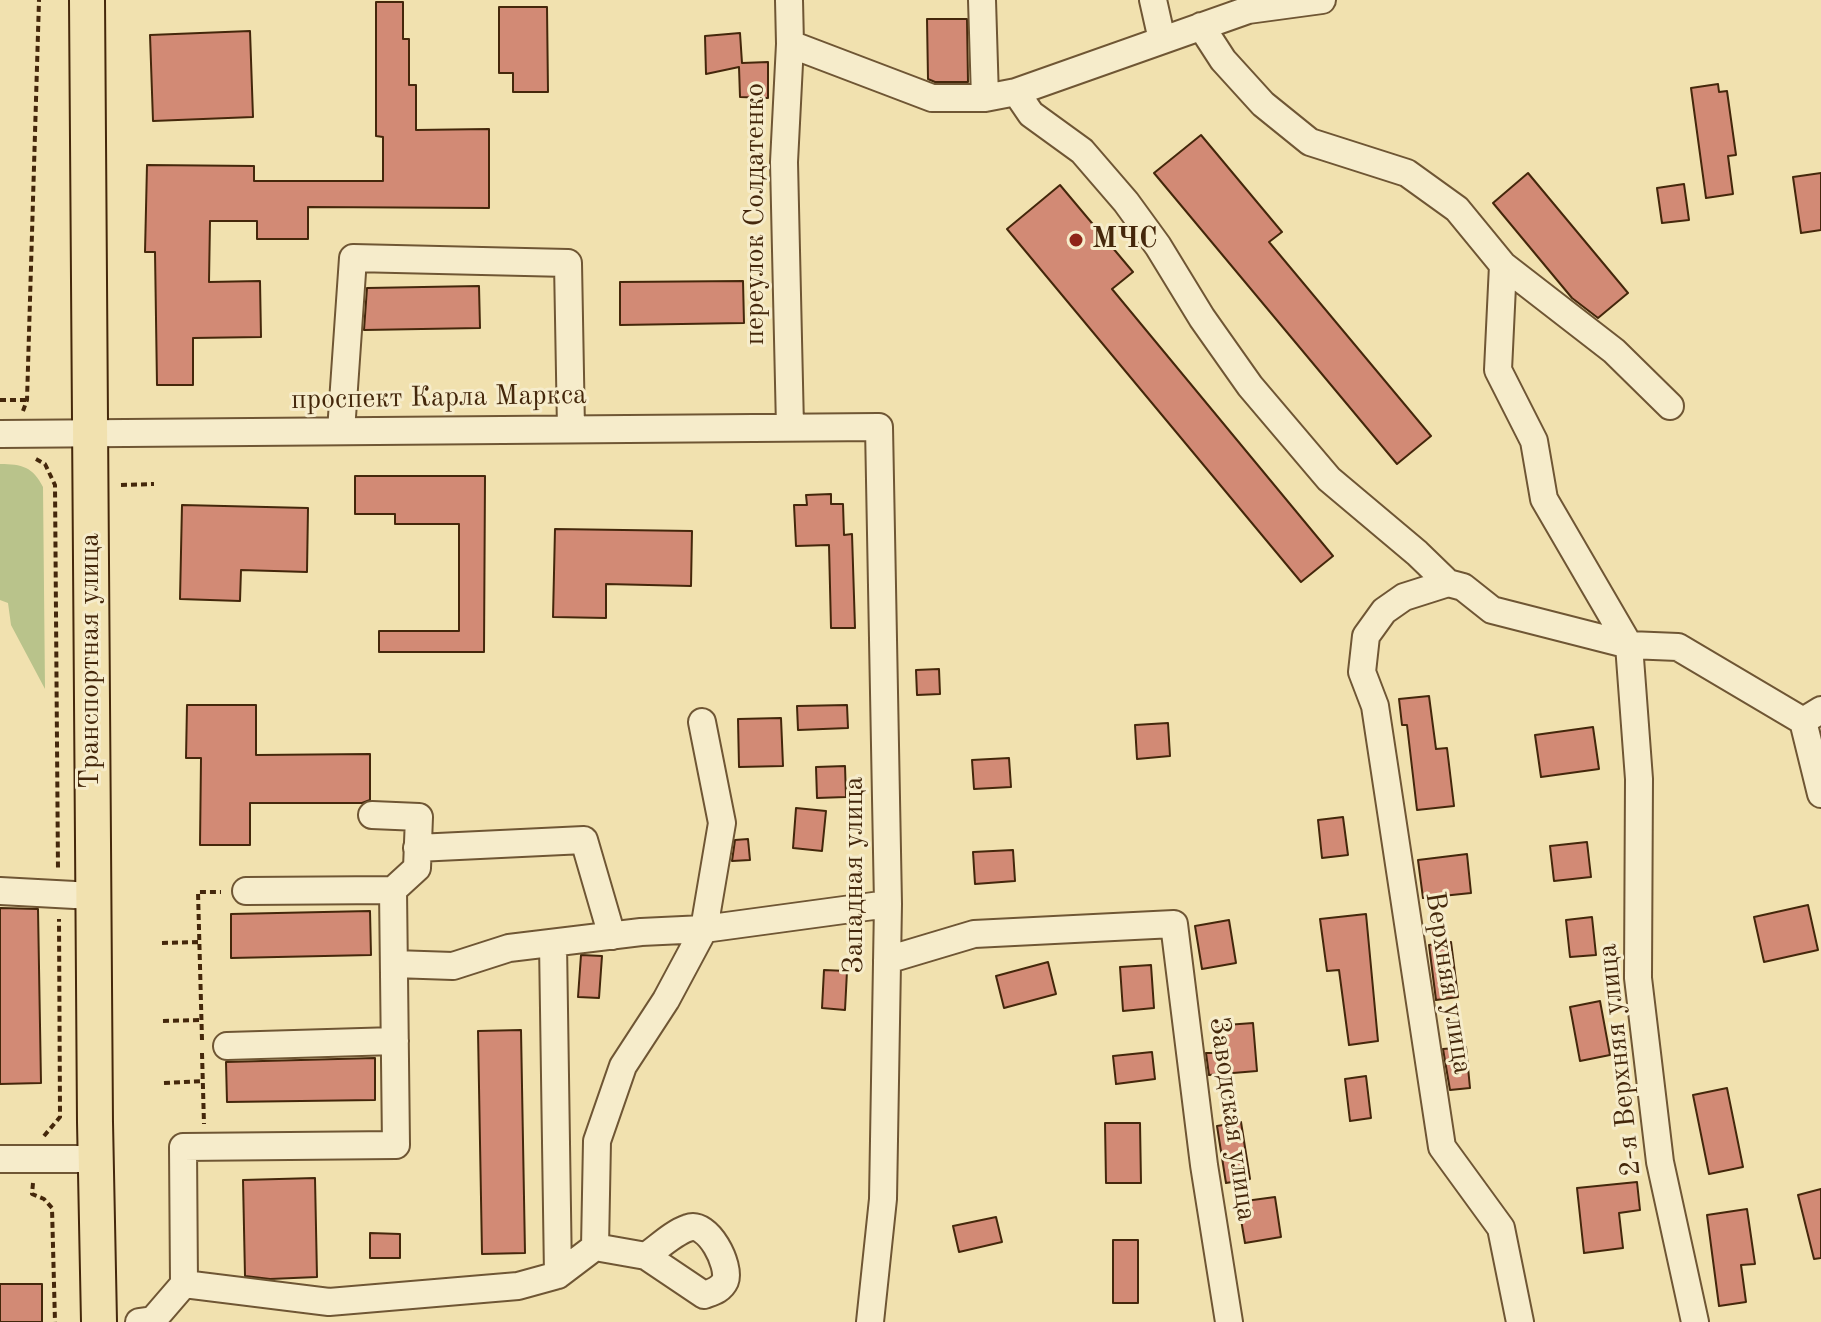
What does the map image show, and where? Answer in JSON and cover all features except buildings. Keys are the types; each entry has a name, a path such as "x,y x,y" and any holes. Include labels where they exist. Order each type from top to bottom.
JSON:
{"main road":[{"name":"Транспортная улица","path":"87,0 95,1159 99,1322"}],"street":[{"name":"переулок Солдатенко","path":"789,0 784,162 790,427"},
{"path":"982,0 985,98"},
{"path":"1153,0 1162,40"},
{"path":"790,44 932,98 985,98 1016,92 1201,26 1248,5 1322,0"},
{"path":"1201,26 1223,60 1263,104 1310,142 1407,173 1457,209 1503,265 1614,351 1670,406"},
{"path":"1016,92 1031,114 1082,151 1126,202 1250,386 1329,479 1448,583 1463,587 1492,610 1629,645 1678,647 1812,715 1821,794"},
{"path":"341,431 353,258 568,263 571,429"},
{"path":"1503,265 1498,370 1534,441 1544,499 1629,645"},
{"name":"проспект Карла Маркса","path":"0,434 879,427"},
{"name":"Западная улица","path":"870,1322 883,1199 888,904 879,427"},
{"name":"Верхняя улица","path":"1448,583 1404,597 1384,611 1366,636 1362,672 1375,706 1442,1147 1501,1228 1520,1322"},
{"name":"2-я Верхняя улица","path":"1629,645 1639,779 1638,978 1660,1162 1695,1322"},
{"path":"595,1247 597,1141 623,1066 666,1000 704,929 722,823 702,722"},
{"path":"246,891 393,890 417,868 419,817 372,815"},
{"path":"417,848 584,840 612,936"},
{"path":"146,1321 184,1284 183,1147 396,1145 393,890"},
{"path":"0,891 93,896"},
{"path":"394,964 453,966 509,948 704,929 888,904"},
{"name":"Заводская улица","path":"887,960 974,934 1174,924 1204,1165 1229,1322"},
{"path":"553,943 558,1275"},
{"path":"227,1046 395,1041"},
{"path":"0,1159 95,1159"},
{"path":"184,1284 329,1302 518,1286 558,1275 595,1247 646,1256"}],"path":[{"path":"0,400 27,400 39,0"},
{"path":"121,485 154,484"},
{"path":"204,1147 198,892 246,891"},
{"path":"162,943 199,942"},
{"path":"163,1021 201,1020"},
{"path":"164,1083 203,1081"}],"green space":[{"path":"0,464 26,468 43,487 45,689 11,625 8,603 0,600"}],"place":[{"name":"МЧС","path":"1076,240"}]}
